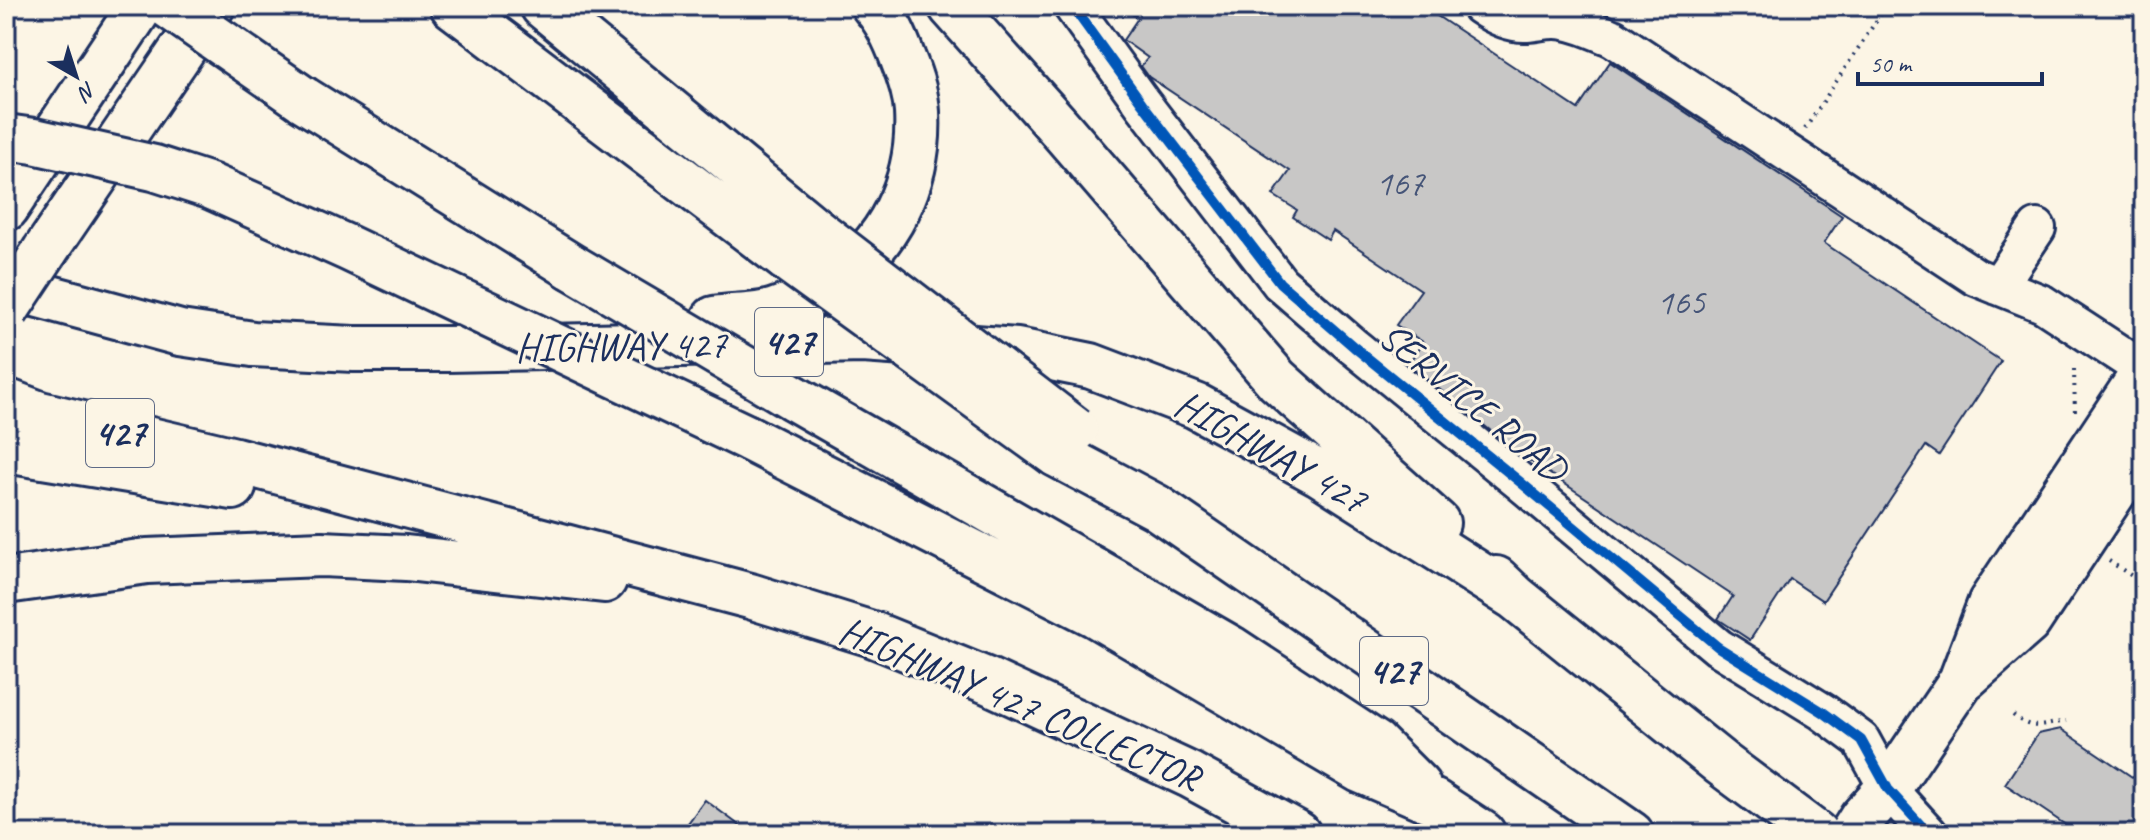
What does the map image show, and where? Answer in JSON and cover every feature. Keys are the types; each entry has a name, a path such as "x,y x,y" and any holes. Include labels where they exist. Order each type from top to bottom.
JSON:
{"main road":[{"path":"6,208 141,6"},
{"path":"169,6 303,99 572,267 1230,648 1376,744 1434,802"},
{"path":"6,310 212,6"},
{"path":"453,6 801,245"},
{"path":"543,6 801,245"},
{"path":"448,349 773,312 833,283 862,259 885,234 903,202 912,170 917,111 913,86 892,32 874,6"},
{"path":"951,6 1277,380 1516,598"},
{"path":"6,137 126,161 210,186 348,248 748,438 1096,615 1360,770 1434,802 1483,834"},
{"name":"427","path":"801,245 1156,507 1631,834"},
{"name":"HIGHWAY 427","path":"6,286 180,333 253,344 354,349 448,349 863,340 1017,351 1091,366 1210,413 1319,473 1516,598"},
{"path":"1852,834 1888,789 1961,681 1991,602 2144,371"},
{"name":"427","path":"6,401 40,414 235,460 502,530"},
{"path":"1961,681 2028,622 2144,446"},
{"path":"6,450 502,530"},
{"name":"HIGHWAY 427 COLLECTOR","path":"502,530 750,596 872,634 988,681 1190,775 1298,834"},
{"path":"6,581 147,561 322,554 406,558 750,596"},
{"name":"427","path":"1516,598 1722,764 1816,834"}],"street":[{"name":"SERVICE ROAD","path":"1072,6 1280,283 1718,647 1823,712 1861,740 1888,789 1929,834"},
{"path":"1480,6 1500,17 1526,23 1547,12 1613,38 1976,277 2043,304 2144,371"},
{"path":"1998,286 2037,228"}],"path":[{"path":"1789,153 1886,6"},
{"path":"2074,369 2075,421"},
{"path":"2107,560 2132,576"},
{"path":"2013,715 2033,727 2066,721"}],"building":[{"path":"1119,6 1422,6 1578,109 1610,62 1842,216 1824,243 2001,361 1939,455 1926,446 1823,601 1790,579 1750,640 1718,619 1733,596 1517,452 1408,364 1423,342 1396,325 1421,290 1333,231 1328,240 1293,217 1297,210 1273,195 1290,171 1149,77 1141,66 1148,58 1123,40 1138,18"},
{"path":"2061,729 2144,785 2144,834 2079,834 2005,784 2038,734"},
{"path":"705,800 751,834 680,834"}],"cycle path":[{"path":"1072,6 1280,283 1718,647 1823,712 1861,740 1888,789 1929,834"}]}
